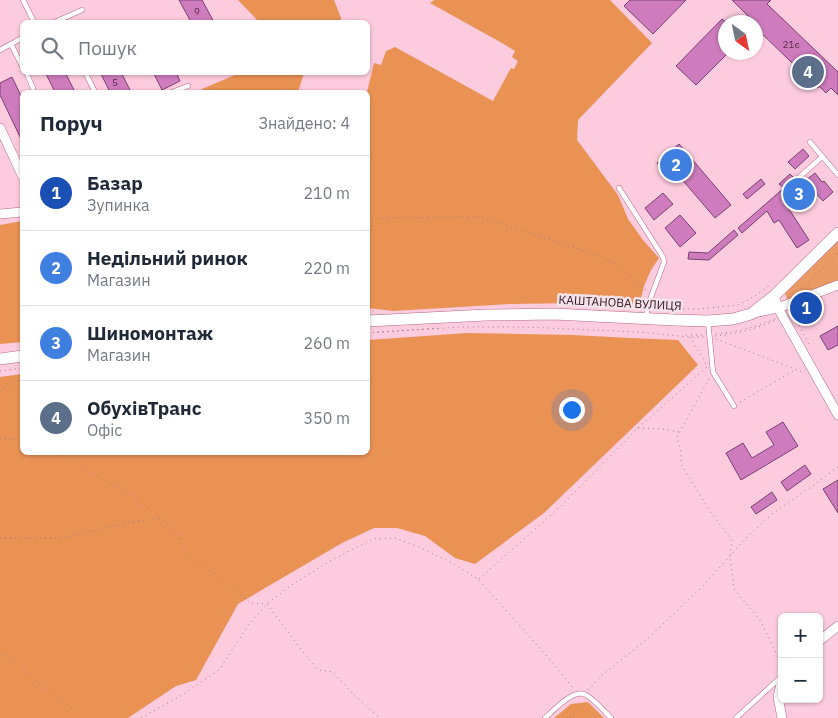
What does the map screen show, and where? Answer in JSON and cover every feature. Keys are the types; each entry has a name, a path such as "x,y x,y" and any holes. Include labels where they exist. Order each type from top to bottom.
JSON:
{"main road":[{"name":"КАШТАНОВА ВУЛИЦЯ","path":"370,321 486,315 554,314 647,314 708,321 733,319 751,314 774,296 838,233"},
{"path":"0,359 20,356"}],"street":[{"path":"0,128 20,162"},
{"path":"0,214 20,212"},
{"path":"781,314 789,304 838,285"},
{"path":"774,296 781,314 838,415"},
{"path":"751,314 781,314"},
{"path":"823,637 838,626"},
{"path":"779,703 782,718"}],"lane":[{"path":"23,0 33,20"},
{"path":"62,20 82,10"},
{"path":"0,50 20,39"},
{"path":"12,44 20,62"},
{"path":"28,75 34,88"},
{"path":"86,75 94,90"},
{"path":"177,90 188,86"},
{"path":"810,142 838,175"},
{"path":"796,180 822,157"},
{"path":"619,188 663,257 664,262 651,296 647,314"},
{"path":"708,321 713,372 734,406"},
{"path":"736,718 778,680"},
{"path":"544,718 564,701 578,694 584,694 590,698 611,718"}],"path":[{"path":"370,222 384,218 480,217 616,263 651,296"},
{"path":"795,294 838,253"},
{"path":"647,314 738,305 775,282"},
{"path":"789,304 810,347"},
{"path":"370,332 461,327 524,328 639,332 690,337 732,334 756,328 781,314"},
{"path":"370,332 461,326 567,328 708,336 816,377"},
{"path":"478,579 560,507 638,428 707,367 690,337"},
{"path":"0,371 20,368"},
{"path":"734,406 796,369"},
{"path":"713,372 677,437 681,450 681,464 711,513 732,540 730,556 734,589 760,620 779,658"},
{"path":"0,391 20,379"},
{"path":"638,428 680,432"},
{"path":"0,438 20,441"},
{"path":"60,455 78,462 100,478 130,494 172,527 191,560 221,578 250,603 267,604 302,651 319,670 333,672 355,696 380,718"},
{"path":"584,694 602,675 646,640 701,588 748,536 772,514 838,467"},
{"path":"0,538 62,538 131,522 161,519"},
{"path":"141,718 182,695 220,669 249,624 267,604 292,584 373,539 395,538 417,546 454,564 478,579 578,694"},
{"path":"0,654 19,662 40,685 74,710 81,718"},
{"path":"570,718 590,698"}],"shaded area":[{"path":"238,0 334,0 341,18 341,20 257,20"},
{"path":"434,0 610,0 652,43 578,120 577,140 618,195 628,219 659,258 644,286 639,306 574,303 512,304 393,311 370,308 370,90 367,90 374,63 381,65 386,51 395,47 493,101 511,68 514,69 518,61 512,57 515,51 430,3"},
{"path":"235,75 303,75 299,90 202,89"},
{"path":"20,221 20,342 0,344 0,225"},
{"path":"838,233 838,285 789,304 783,288"},
{"path":"467,333 573,335 678,340 698,365 544,513 475,564 455,558 425,536 397,528 374,528 342,543 238,604 196,680 176,686 128,718 0,718 0,377 20,374 20,455 370,455 370,340"},
{"path":"588,702 604,718 554,718 571,704"}],"building":[{"path":"179,0 202,0 213,20 190,20"},
{"path":"630,0 686,0 653,34 624,6"},
{"path":"732,0 771,0 767,4 838,72 838,95 831,88 826,93 819,86 818,88 763,35 763,15 747,15"},
{"path":"718,23 718,60 721,60 696,85 676,66"},
{"path":"46,75 66,75 74,90 54,90"},
{"path":"102,75 122,75 130,90 109,90"},
{"path":"154,75 177,75 180,81 162,90"},
{"path":"12,77 20,94 20,137 0,95 0,83"},
{"path":"679,144 731,205 715,218 673,169 666,174 657,163"},
{"path":"803,149 809,156 795,169 788,162"},
{"path":"815,173 833,192 823,201 810,187 798,197 793,191 783,200 809,240 797,248 779,220 774,223 767,211 742,233 738,228 784,188 779,184 790,174 793,177 793,183 800,185"},
{"path":"761,179 765,184 747,199 743,194"},
{"path":"663,193 673,204 654,220 645,208"},
{"path":"680,215 696,233 680,247 665,228"},
{"path":"734,230 738,235 709,260 688,259 689,252 708,253"},
{"path":"838,326 838,345 828,350 820,336"},
{"path":"783,422 798,446 741,480 726,453 743,443 752,458 774,445 766,432"},
{"path":"805,465 811,474 787,491 781,482"},
{"path":"838,480 838,513 823,489"},
{"path":"772,492 777,500 756,514 751,507"}],"place":[{"name":"ОбухівТранс","path":"808,72"},
{"name":"Недільний ринок","path":"676,165"},
{"name":"Шиномонтаж","path":"799,194"},
{"name":"Базар","path":"806,308"}]}
